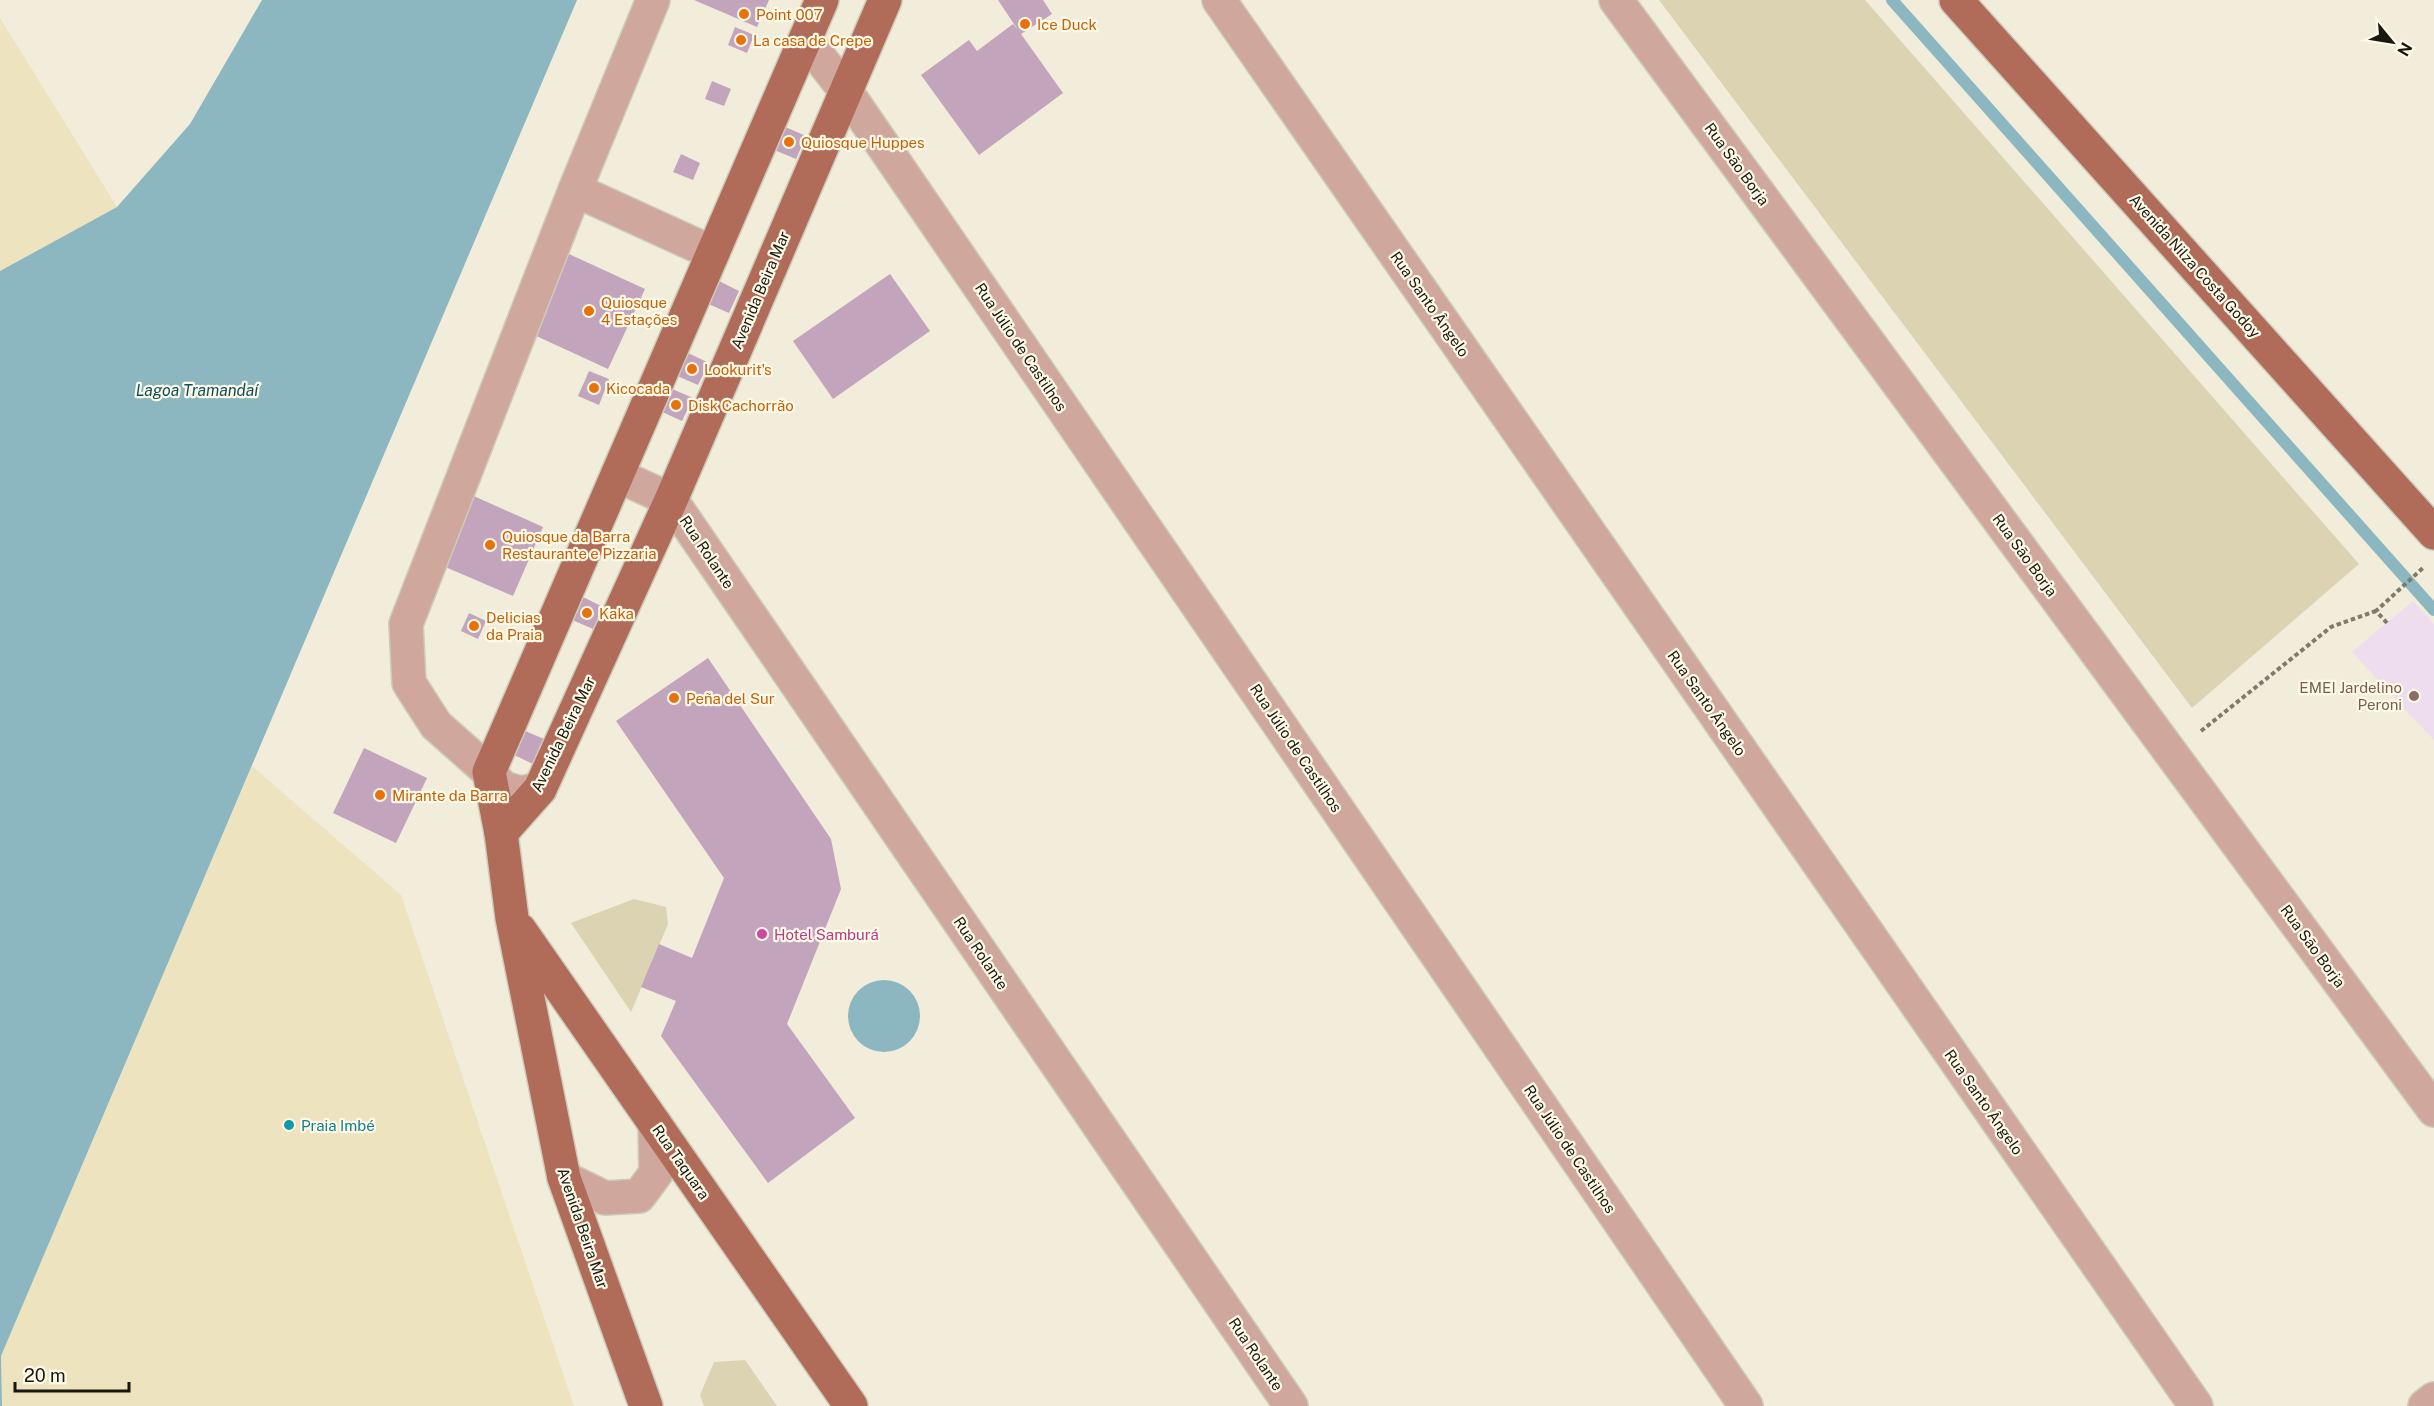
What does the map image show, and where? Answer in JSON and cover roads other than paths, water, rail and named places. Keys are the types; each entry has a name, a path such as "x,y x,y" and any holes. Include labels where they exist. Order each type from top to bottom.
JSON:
{"main road":[{"path":"489,772 822,0"},
{"name":"Avenida Beira Mar","path":"501,833 540,789 671,500 885,0"},
{"name":"Avenida Nilza Costa Godoy","path":"1956,0 2431,548"},
{"name":"Avenida Beira Mar","path":"489,772 501,833 512,918 564,1178 646,1406"},
{"name":"Rua Taquara","path":"512,918 851,1406"}],"street":[{"path":"540,789 521,793 503,788 489,772 435,725 409,683 406,624 575,190 653,0"},
{"name":"Rua Santo Ângelo","path":"1219,0 2196,1406"},
{"name":"Rua São Borja","path":"1616,0 2434,1110"},
{"name":"Rua Júlio de Castilhos","path":"805,39 845,90 1746,1406"},
{"path":"575,190 713,253"},
{"path":"617,475 671,500"},
{"name":"Rua Rolante","path":"671,500 1291,1406"},
{"path":"564,1178 604,1198 639,1196 656,1173 655,1124"},
{"path":"2425,1406 2434,1399"}],"water":[{"name":"Lagoa Tramandaí","path":"262,0 577,0 1,1356 2,1406 0,1406 0,271 117,207 190,124"},
{"path":"884,980 904,986 914,996 920,1016 914,1036 904,1046 884,1052 864,1046 854,1036 848,1016 854,996 864,986"}],"waterway":[{"path":"1892,0 2434,610"}],"place":[{"name":"Point 007","path":"744,14"},
{"name":"Ice Duck","path":"1025,24"},
{"name":"La casa de Crepe","path":"741,40"},
{"name":"Quiosque Huppes","path":"789,142"},
{"name":"Quiosque 4 Estações","path":"589,311"},
{"name":"Lookurit's","path":"692,369"},
{"name":"Kicocada","path":"594,388"},
{"name":"Disk Cachorrão","path":"676,405"},
{"name":"Quiosque da Barra Restaurante e Pizzaria","path":"490,545"},
{"name":"Kaka","path":"587,613"},
{"name":"Delicias da Praia","path":"474,626"},
{"name":"EMEI Jardelino Peroni","path":"2414,696"},
{"name":"Peña del Sur","path":"674,698"},
{"name":"Mirante da Barra","path":"380,795"},
{"name":"Hotel Samburá","path":"762,934"},
{"name":"Praia Imbé","path":"289,1125"}]}
